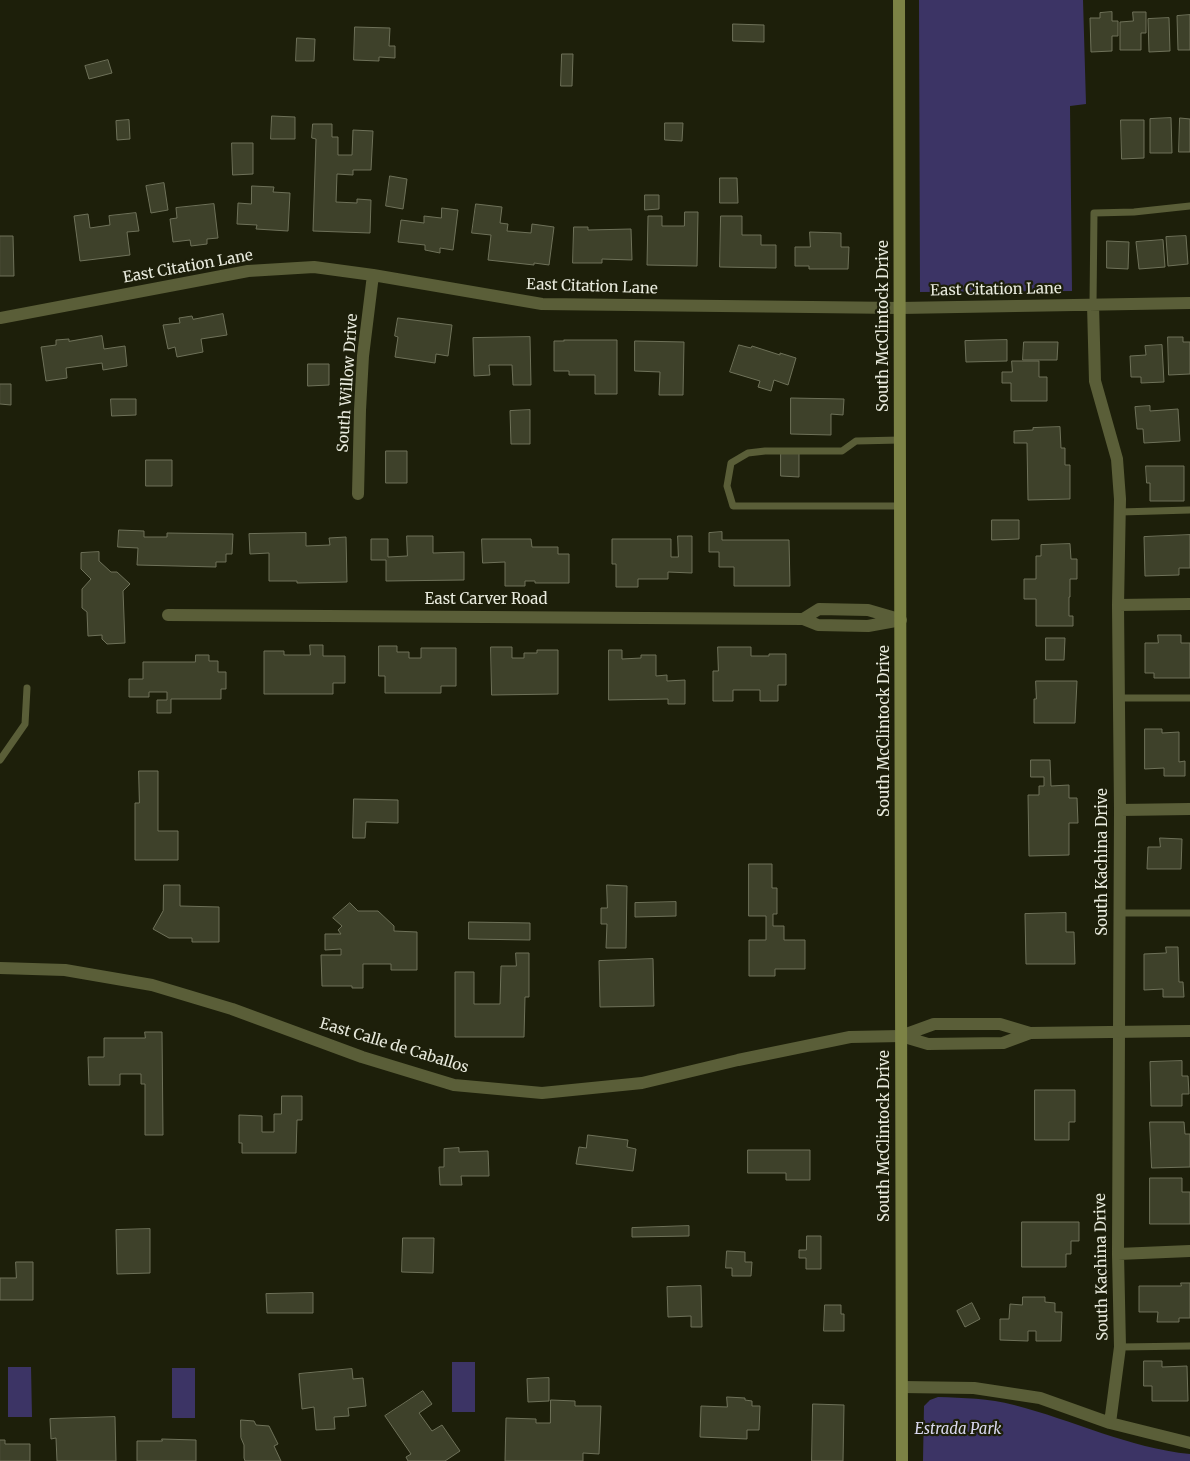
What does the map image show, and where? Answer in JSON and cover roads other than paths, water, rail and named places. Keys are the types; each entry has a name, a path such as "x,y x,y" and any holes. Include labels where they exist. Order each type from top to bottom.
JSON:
{"main road":[{"name":"South McClintock Drive","path":"899,0 902,1461"}],"street":[{"name":"East Citation Lane","path":"0,318 248,271 314,267 373,275 542,304 900,308 1190,303"},
{"name":"South Willow Drive","path":"358,494 363,364 373,275"},
{"name":"South Kachina Drive","path":"1093,304 1095,381 1117,459 1120,512 1118,605 1120,810 1118,1254 1120,1347 1110,1423"},
{"path":"1118,605 1190,604"},
{"name":"East Carver Road","path":"168,615 802,618 820,609 858,609 868,610 900,620"},
{"path":"1120,810 1190,809"},
{"name":"East Calle de Caballos","path":"0,968 65,970 152,985 232,1009 362,1057 454,1085 542,1094 642,1084 738,1060 850,1037 901,1036"},
{"path":"901,1036 934,1024 1000,1024 1030,1033 1190,1031"},
{"path":"901,1036 928,1044 1003,1043 1030,1033"},
{"path":"1118,1254 1190,1252"},
{"path":"902,1387 974,1388 1040,1398 1110,1423 1190,1443"}],"lane":[{"path":"1093,304 1094,213 1134,212 1190,206"},
{"path":"900,440 856,441 842,451 765,451 748,453 731,463 727,486 733,506 900,506"},
{"path":"1120,512 1190,510"},
{"path":"0,760 25,724 27,688"},
{"path":"1119,698 1190,698"},
{"path":"1119,913 1190,913"},
{"path":"1120,1347 1190,1346"}],"park label":[{"name":"Estrada Park","path":"958,1430"}]}
